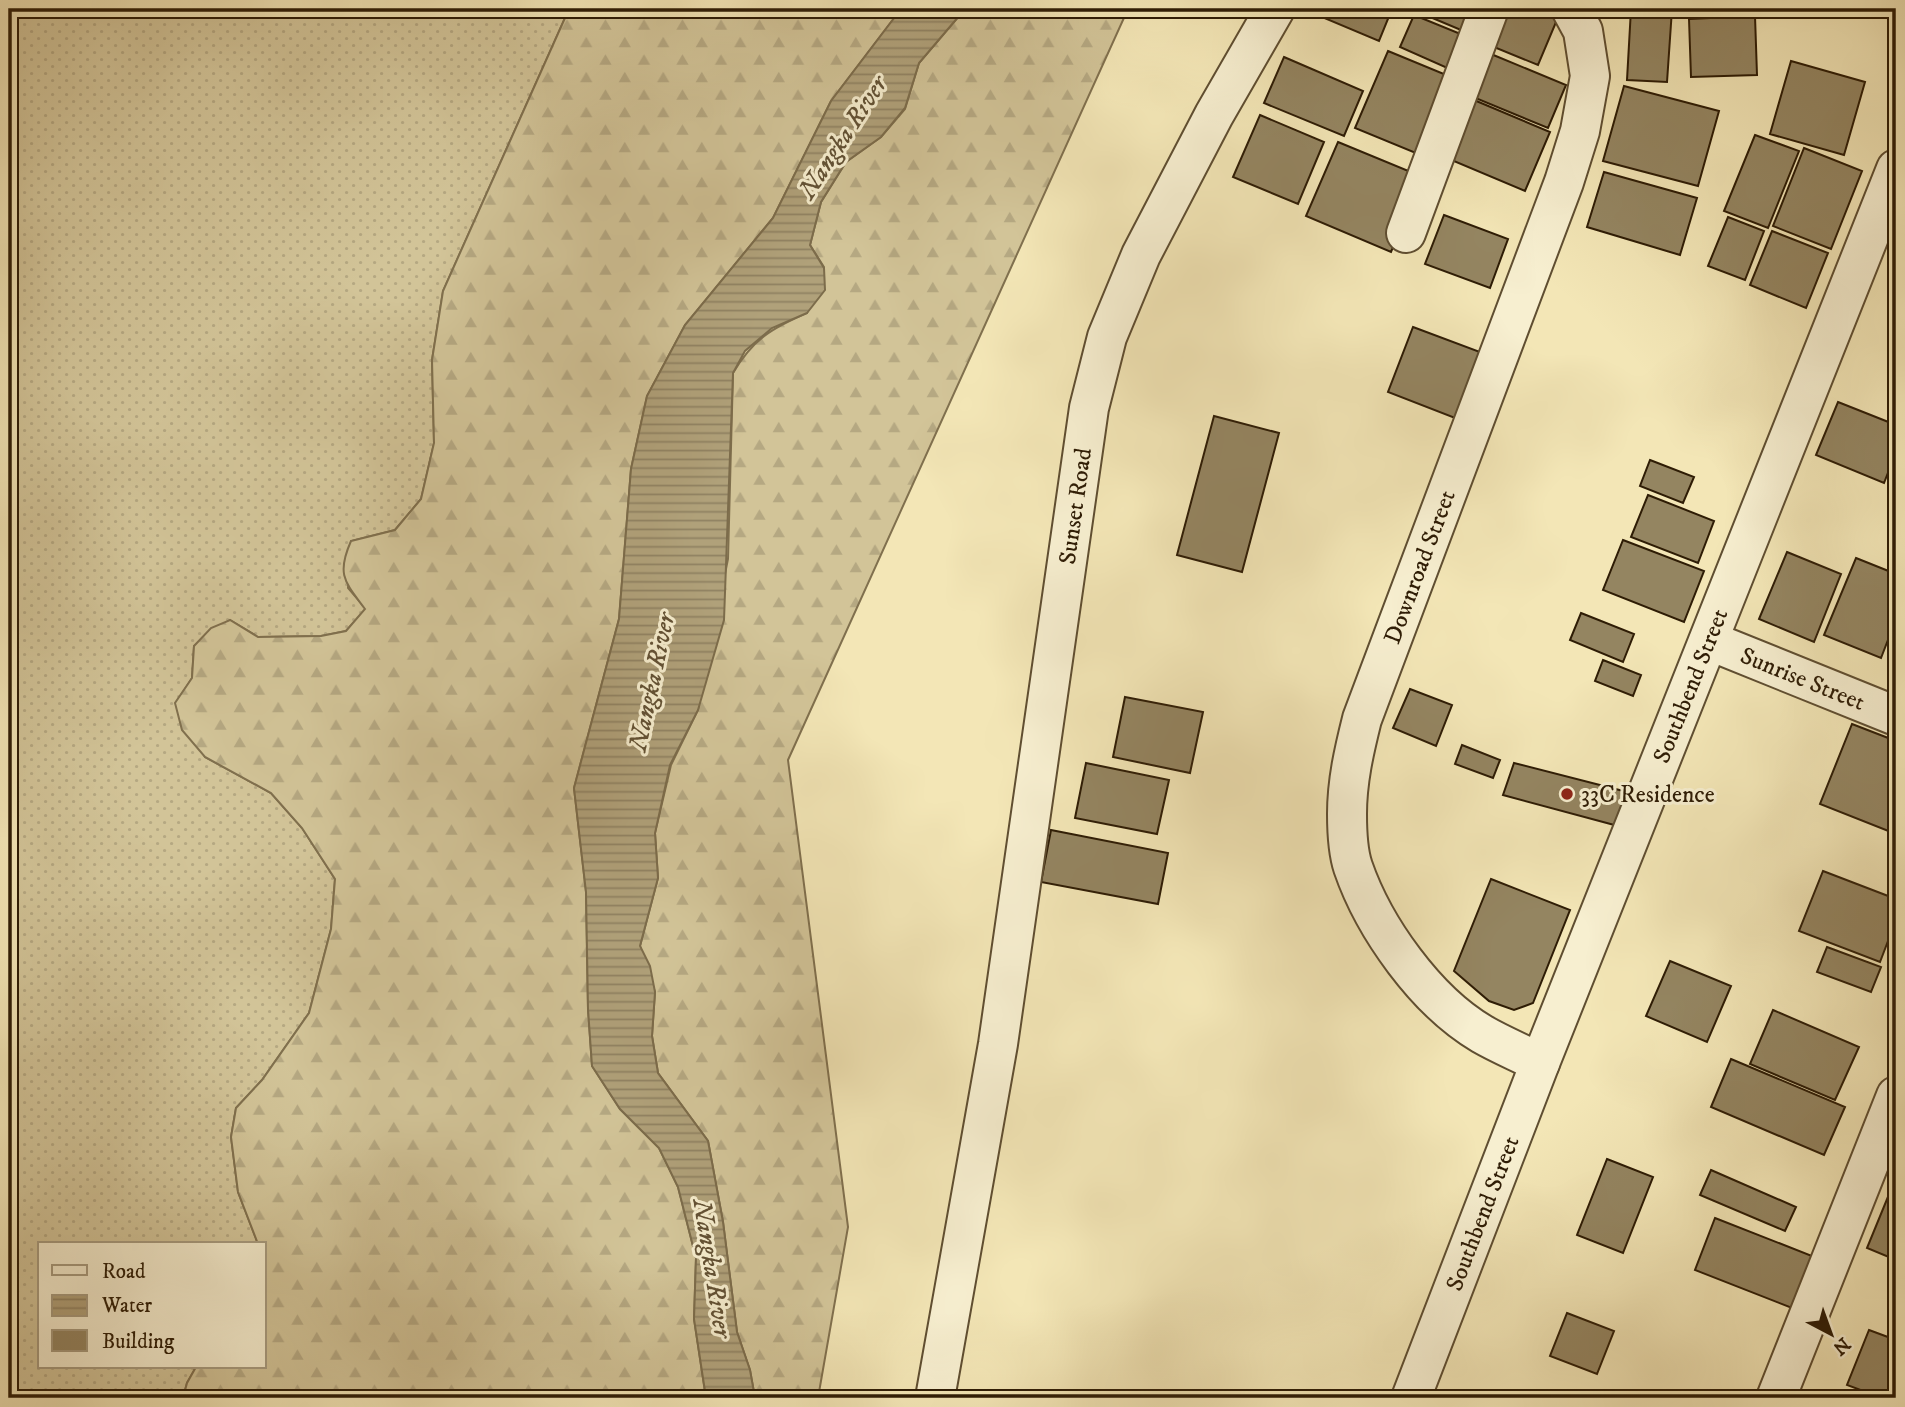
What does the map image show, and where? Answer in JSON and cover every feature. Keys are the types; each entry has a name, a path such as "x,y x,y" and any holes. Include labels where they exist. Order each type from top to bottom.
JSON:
{"street":[{"name":"Sunset Road","path":"935,1398 998,1044 1089,408 1107,337 1141,256 1214,115 1275,9"},
{"path":"1406,233 1489,9"},
{"name":"Downroad Street","path":"1540,1063 1481,1034 1446,1007 1418,977 1370,907 1352,864 1346,816 1348,774 1362,719 1564,183 1580,131 1590,76 1583,31 1571,9"},
{"name":"Southbend Street","path":"1411,1398 1540,1063 1896,169"},
{"name":"Sunrise Street","path":"1710,641 1896,716"},
{"path":"1776,1398 1896,1096"}],"green space":[{"path":"9,9 569,9 443,291 432,360 434,443 421,499 395,530 351,541 348,588 366,609 346,631 321,636 258,637 230,620 194,646 192,678 176,703 205,757 271,793 302,828 335,879 331,929 309,1013 262,1080 236,1108 231,1137 238,1192 257,1242 38,1242 38,1368 195,1368 183,1398 9,1398"},
{"path":"569,9 901,9 831,101 773,218 685,325 647,396 631,469 619,619 574,788 586,892 592,1066 620,1109 659,1148 678,1187 696,1258 694,1319 706,1398 183,1398 195,1368 266,1368 266,1242 257,1242 238,1192 231,1137 236,1108 262,1080 309,1013 331,929 335,879 302,828 271,793 205,757 182,730 175,703 192,678 194,646 211,628 230,620 258,637 321,636 346,631 365,609 345,578 346,553 351,541 395,530 421,499 434,443 432,360 443,291"},
{"path":"965,9 1128,9 788,760 848,1227 818,1398 755,1398 750,1370 737,1332 723,1222 708,1141 658,1073 652,1036 655,992 640,946 658,878 655,833 671,765 698,710 728,559 733,373 748,351 764,336 807,313 824,267 810,245 821,202 846,162 881,137 905,109 919,63"}],"water":[{"name":"Nangka River","path":"901,9 965,9 919,63 905,108 881,137 846,162 821,202 810,245 824,268 825,290 807,313 772,328 745,351 733,373 724,620 698,710 670,765 655,833 658,878 640,946 650,966 655,992 652,1036 658,1073 708,1141 723,1222 737,1332 750,1370 755,1398 706,1398 694,1319 696,1258 678,1187 659,1148 620,1109 592,1066 586,892 574,788 619,619 631,469 647,396 685,325 773,218 831,101"}],"building":[{"path":"1311,9 1392,9 1379,41 1310,12"},
{"path":"1411,9 1479,9 1468,33"},
{"path":"1504,9 1544,9 1559,15 1538,65 1489,45"},
{"path":"1631,9 1672,9 1667,82 1627,80"},
{"path":"1414,15 1468,37 1454,71 1400,47"},
{"path":"1755,16 1757,75 1691,77 1689,19"},
{"path":"1388,51 1456,79 1423,156 1355,128"},
{"path":"1491,54 1566,85 1548,128 1473,97"},
{"path":"1284,57 1363,91 1344,136 1264,103"},
{"path":"1791,61 1865,82 1844,155 1770,134"},
{"path":"1624,86 1719,111 1698,186 1603,161"},
{"path":"1474,100 1550,132 1525,191 1449,159"},
{"path":"1260,115 1324,142 1298,204 1233,177"},
{"path":"1755,135 1799,151 1768,228 1724,211"},
{"path":"1338,142 1423,177 1391,252 1306,216"},
{"path":"1804,148 1862,171 1831,249 1773,226"},
{"path":"1604,172 1697,198 1680,255 1587,227"},
{"path":"1444,215 1508,239 1490,288 1425,264"},
{"path":"1728,217 1764,231 1745,280 1708,266"},
{"path":"1772,231 1828,253 1806,308 1750,285"},
{"path":"1413,327 1480,352 1455,418 1388,392"},
{"path":"1838,402 1896,425 1896,452 1884,483 1816,455"},
{"path":"1214,416 1279,433 1242,572 1177,555"},
{"path":"1650,460 1694,477 1683,503 1640,486"},
{"path":"1648,495 1714,521 1698,563 1631,537"},
{"path":"1623,540 1704,571 1684,622 1603,590"},
{"path":"1787,552 1841,574 1814,642 1759,619"},
{"path":"1856,558 1896,574 1896,619 1881,658 1824,635"},
{"path":"1581,613 1634,634 1623,662 1570,640"},
{"path":"1603,660 1641,675 1633,696 1595,681"},
{"path":"1410,689 1452,705 1436,746 1393,728"},
{"path":"1125,697 1203,712 1190,773 1113,757"},
{"path":"1852,724 1896,741 1896,834 1820,804"},
{"path":"1462,745 1500,760 1493,778 1455,764"},
{"path":"1086,763 1169,780 1157,834 1075,818"},
{"name":"33C Residence","path":"1514,763 1631,793 1618,826 1503,795"},
{"path":"1051,830 1168,853 1158,904 1041,882"},
{"path":"1823,871 1896,899 1896,920 1880,962 1799,931"},
{"path":"1491,879 1570,910 1533,1003 1514,1010 1489,1001 1454,971"},
{"path":"1827,947 1881,967 1871,992 1817,972"},
{"path":"1670,961 1731,986 1707,1042 1646,1016"},
{"path":"1773,1010 1859,1047 1835,1100 1750,1064"},
{"path":"1731,1059 1845,1107 1824,1155 1711,1107"},
{"path":"1607,1159 1653,1177 1623,1253 1577,1235"},
{"path":"1711,1170 1796,1207 1785,1231 1700,1195"},
{"path":"1892,1187 1896,1188 1896,1260 1867,1248"},
{"path":"1715,1218 1812,1256 1792,1308 1695,1270"},
{"path":"1567,1313 1614,1331 1597,1374 1550,1356"},
{"path":"1869,1330 1896,1340 1896,1398 1882,1398 1847,1385"}],"place":[{"name":"33C Residence","path":"1567,794"}]}
